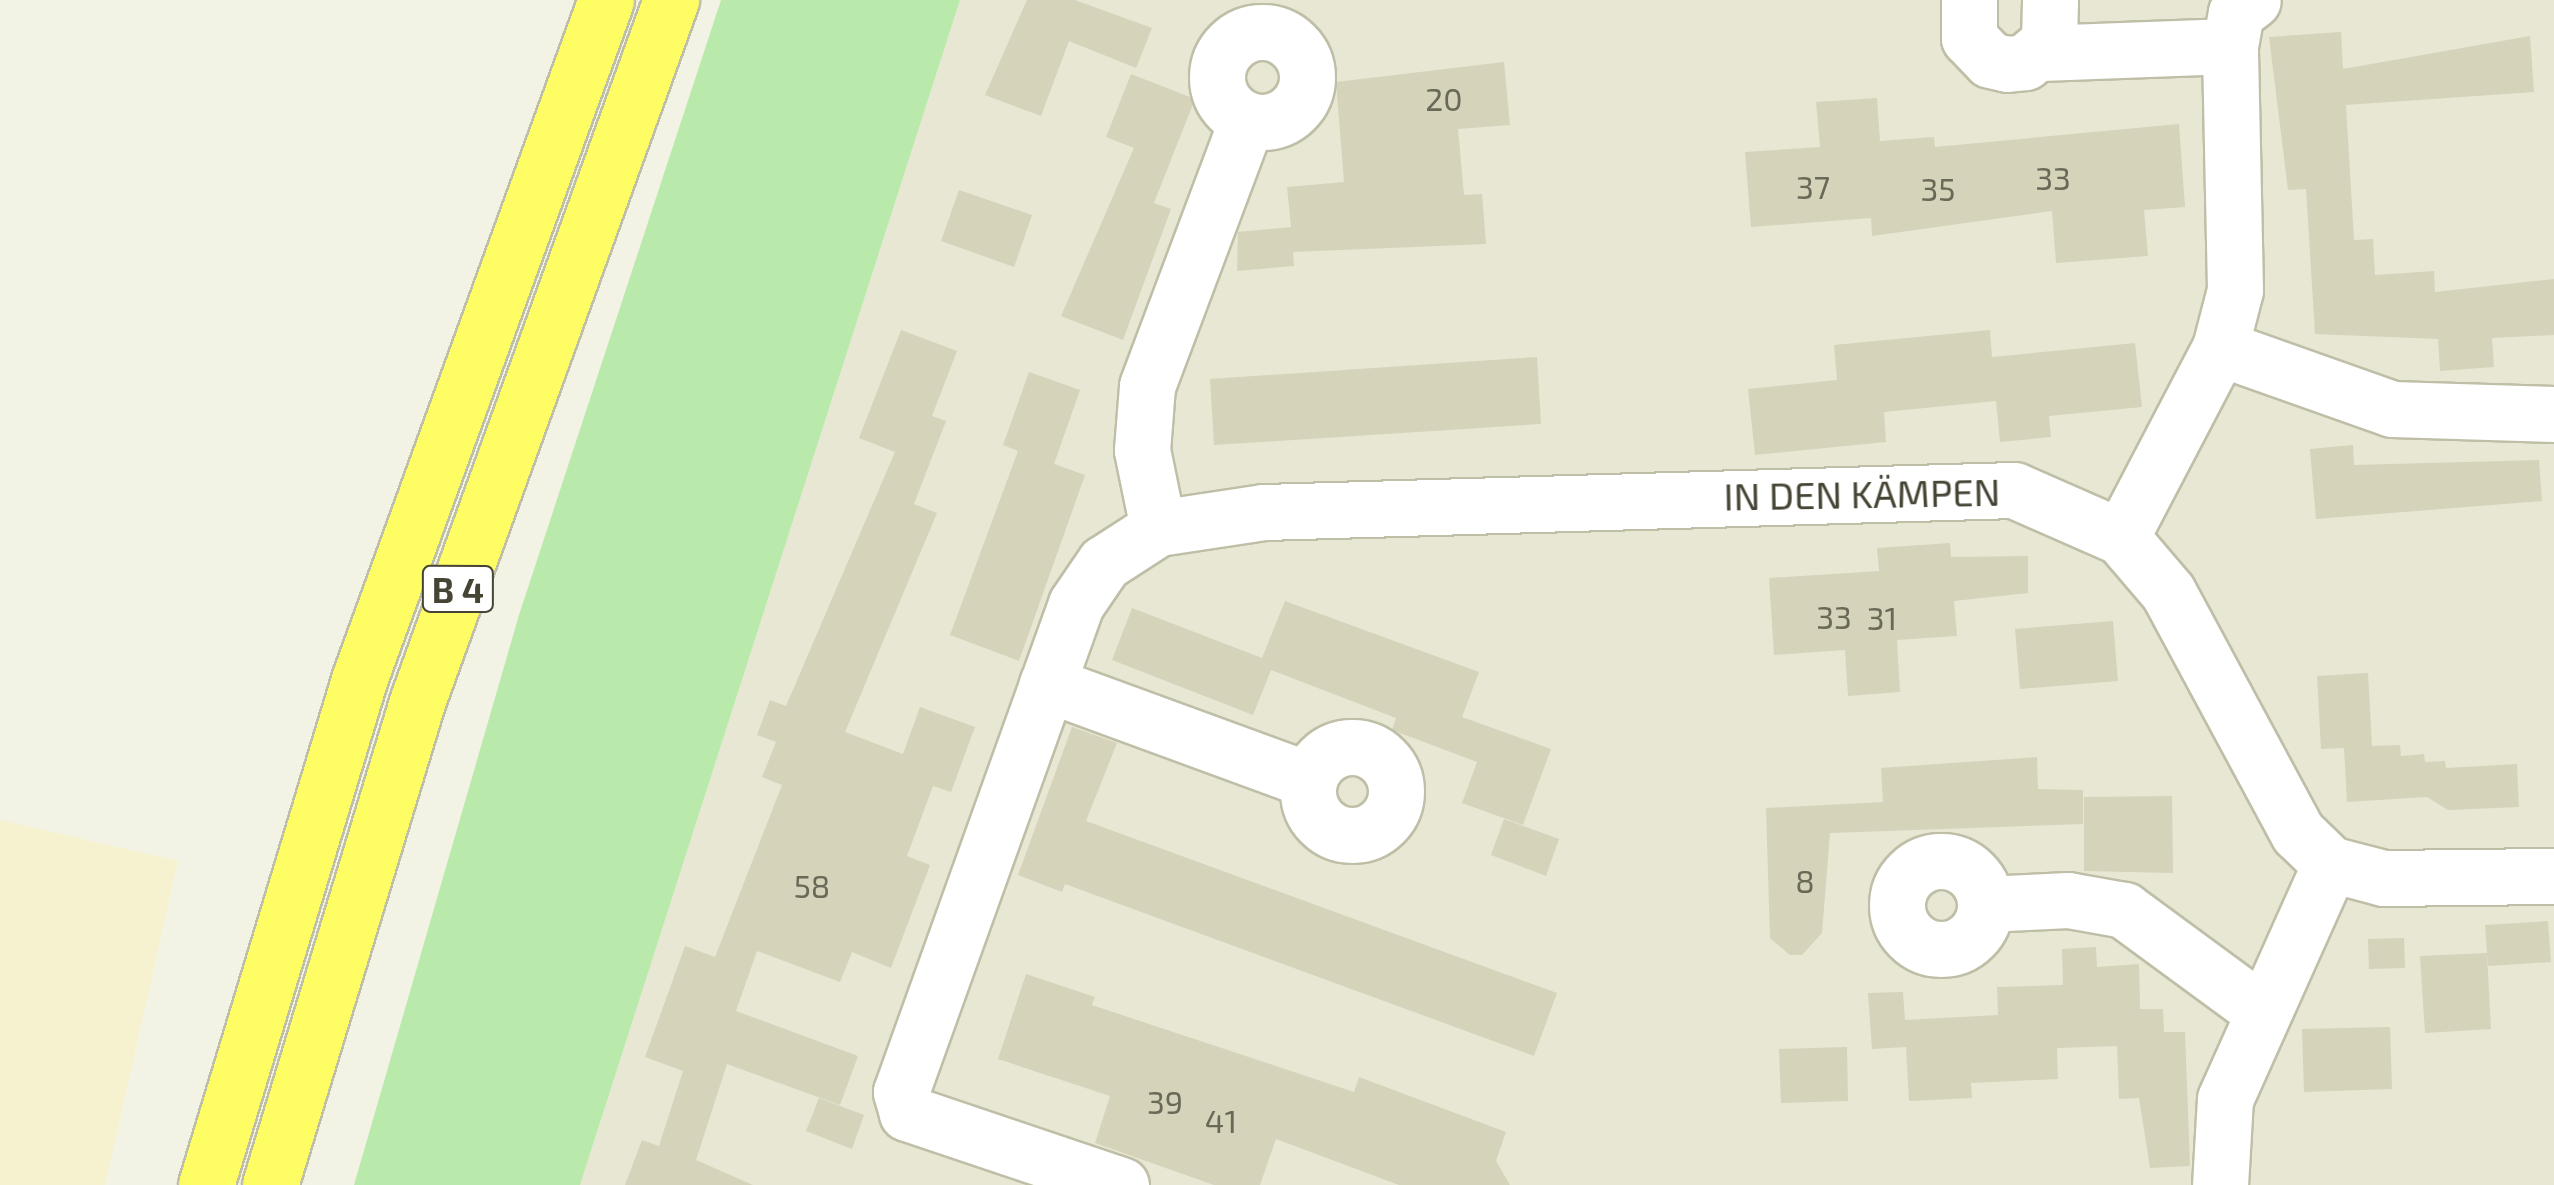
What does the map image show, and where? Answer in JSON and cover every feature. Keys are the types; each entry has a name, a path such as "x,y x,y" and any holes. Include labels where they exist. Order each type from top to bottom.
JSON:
{"highway":[{"name":"B 4","path":"206,1185 359,680 606,0"},
{"name":"B 4","path":"270,1185 418,702 671,0"}],"street":[{"path":"1969,0 1969,38 1990,60 2025,62 2040,52 2054,29 2050,0"},
{"path":"2040,52 2242,23 2238,232 2220,348 2121,536"},
{"path":"1121,1185 907,1113 901,1092 1076,604 1104,563 1158,528 1142,450 1148,386 1246,120"},
{"path":"2220,348 2392,409 2554,414"},
{"name":"IN DEN KÄMPEN","path":"1158,528 1264,512 1972,487 2014,490 2121,536 2168,592 2298,833 2330,864"},
{"path":"1047,684 1309,780"},
{"path":"2220,1185 2224,1099 2260,1010 2330,864 2384,878 2554,876"},
{"path":"1986,904 2081,901 2124,910 2260,1010"}],"shaded area":[{"path":"960,0 2554,0 2554,1185 580,1185"},
{"path":"0,820 178,861 105,1185 0,1185"}],"green space":[{"path":"721,0 960,0 580,1185 354,1185 519,615"}],"building":[{"path":"1027,0 1075,0 1152,28 1136,68 1069,41 1041,116 985,95"},
{"path":"2341,32 2343,69 2530,36 2534,92 2346,105 2354,240 2373,239 2375,275 2434,271 2435,292 2554,279 2554,335 2492,338 2494,367 2440,371 2438,339 2315,334 2306,189 2288,190 2269,37"},
{"path":"1504,62 1510,125 1458,129 1464,195 1482,194 1486,244 1293,252 1294,266 1237,271 1238,232 1291,227 1287,187 1344,182 1336,82"},
{"path":"1131,74 1195,99 1154,203 1171,209 1123,340 1061,316 1134,148 1106,137"},
{"path":"1877,98 1880,141 1934,137 1935,147 2179,124 2185,207 2144,210 2148,256 2056,263 2052,211 1872,236 1871,218 1751,227 1745,152 1820,147 1816,102"},
{"path":"959,190 1032,215 1014,267 941,241"},
{"path":"901,330 957,351 932,416 946,421 914,504 937,513 845,732 903,754 920,707 975,727 951,792 933,786 907,856 930,865 891,968 852,952 840,982 757,951 736,1011 858,1056 840,1105 727,1064 696,1160 753,1185 625,1185 642,1140 659,1146 683,1071 645,1057 685,946 715,957 782,785 762,777 776,742 757,735 770,700 786,706 895,452 859,438"},
{"path":"1990,330 1992,357 2135,343 2142,407 2049,416 2051,437 2000,442 1996,401 1884,412 1886,442 1755,455 1748,389 1837,380 1834,345"},
{"path":"1537,357 1541,424 1214,445 1210,379"},
{"path":"1029,372 1080,390 1054,464 1085,475 1019,661 950,635 1018,451 1003,445"},
{"path":"2353,445 2354,465 2539,460 2542,501 2316,519 2310,449"},
{"path":"1950,543 1951,557 2028,556 2028,593 1954,601 1957,636 1897,640 1900,692 1848,696 1845,650 1774,655 1769,578 1879,571 1877,548"},
{"path":"1285,601 1479,672 1462,717 1551,749 1523,825 1462,803 1477,762 1392,730 1396,718 1271,670 1253,715 1112,660 1132,608 1262,658"},
{"path":"2113,621 2118,681 2020,689 2015,629"},
{"path":"2368,673 2372,746 2400,745 2401,756 2424,754 2425,762 2445,761 2446,768 2517,764 2519,807 2448,810 2427,797 2347,802 2344,748 2321,749 2317,676"},
{"path":"1072,727 1117,743 1086,821 1557,993 1534,1056 1065,884 1062,892 1018,875"},
{"path":"2037,757 2038,789 2083,790 2083,824 1830,833 1822,933 1802,955 1790,955 1770,938 1766,808 1883,802 1881,768"},
{"path":"2172,796 2173,873 2084,871 2084,797"},
{"path":"1504,819 1559,839 1546,876 1491,855"},
{"path":"2548,921 2551,962 2488,966 2485,925"},
{"path":"2404,938 2405,968 2369,969 2368,939"},
{"path":"2096,947 2097,967 2139,964 2140,1009 2163,1009 2164,1032 2185,1032 2190,1166 2150,1168 2139,1098 2119,1099 2117,1046 2057,1048 2058,1079 1971,1083 1972,1098 1909,1101 1906,1047 1872,1049 1868,993 1903,992 1905,1020 1998,1015 1997,987 2063,985 2062,949"},
{"path":"2487,953 2491,1029 2425,1033 2420,956"},
{"path":"1026,974 1095,997 1092,1005 1354,1092 1359,1077 1506,1132 1496,1161 1510,1185 1399,1185 1276,1139 1260,1185 1214,1185 1095,1143 1110,1096 998,1059"},
{"path":"2390,1027 2392,1089 2304,1092 2302,1029"},
{"path":"1847,1047 1848,1101 1781,1103 1779,1049"},
{"path":"819,1098 864,1115 852,1149 806,1131"}]}
